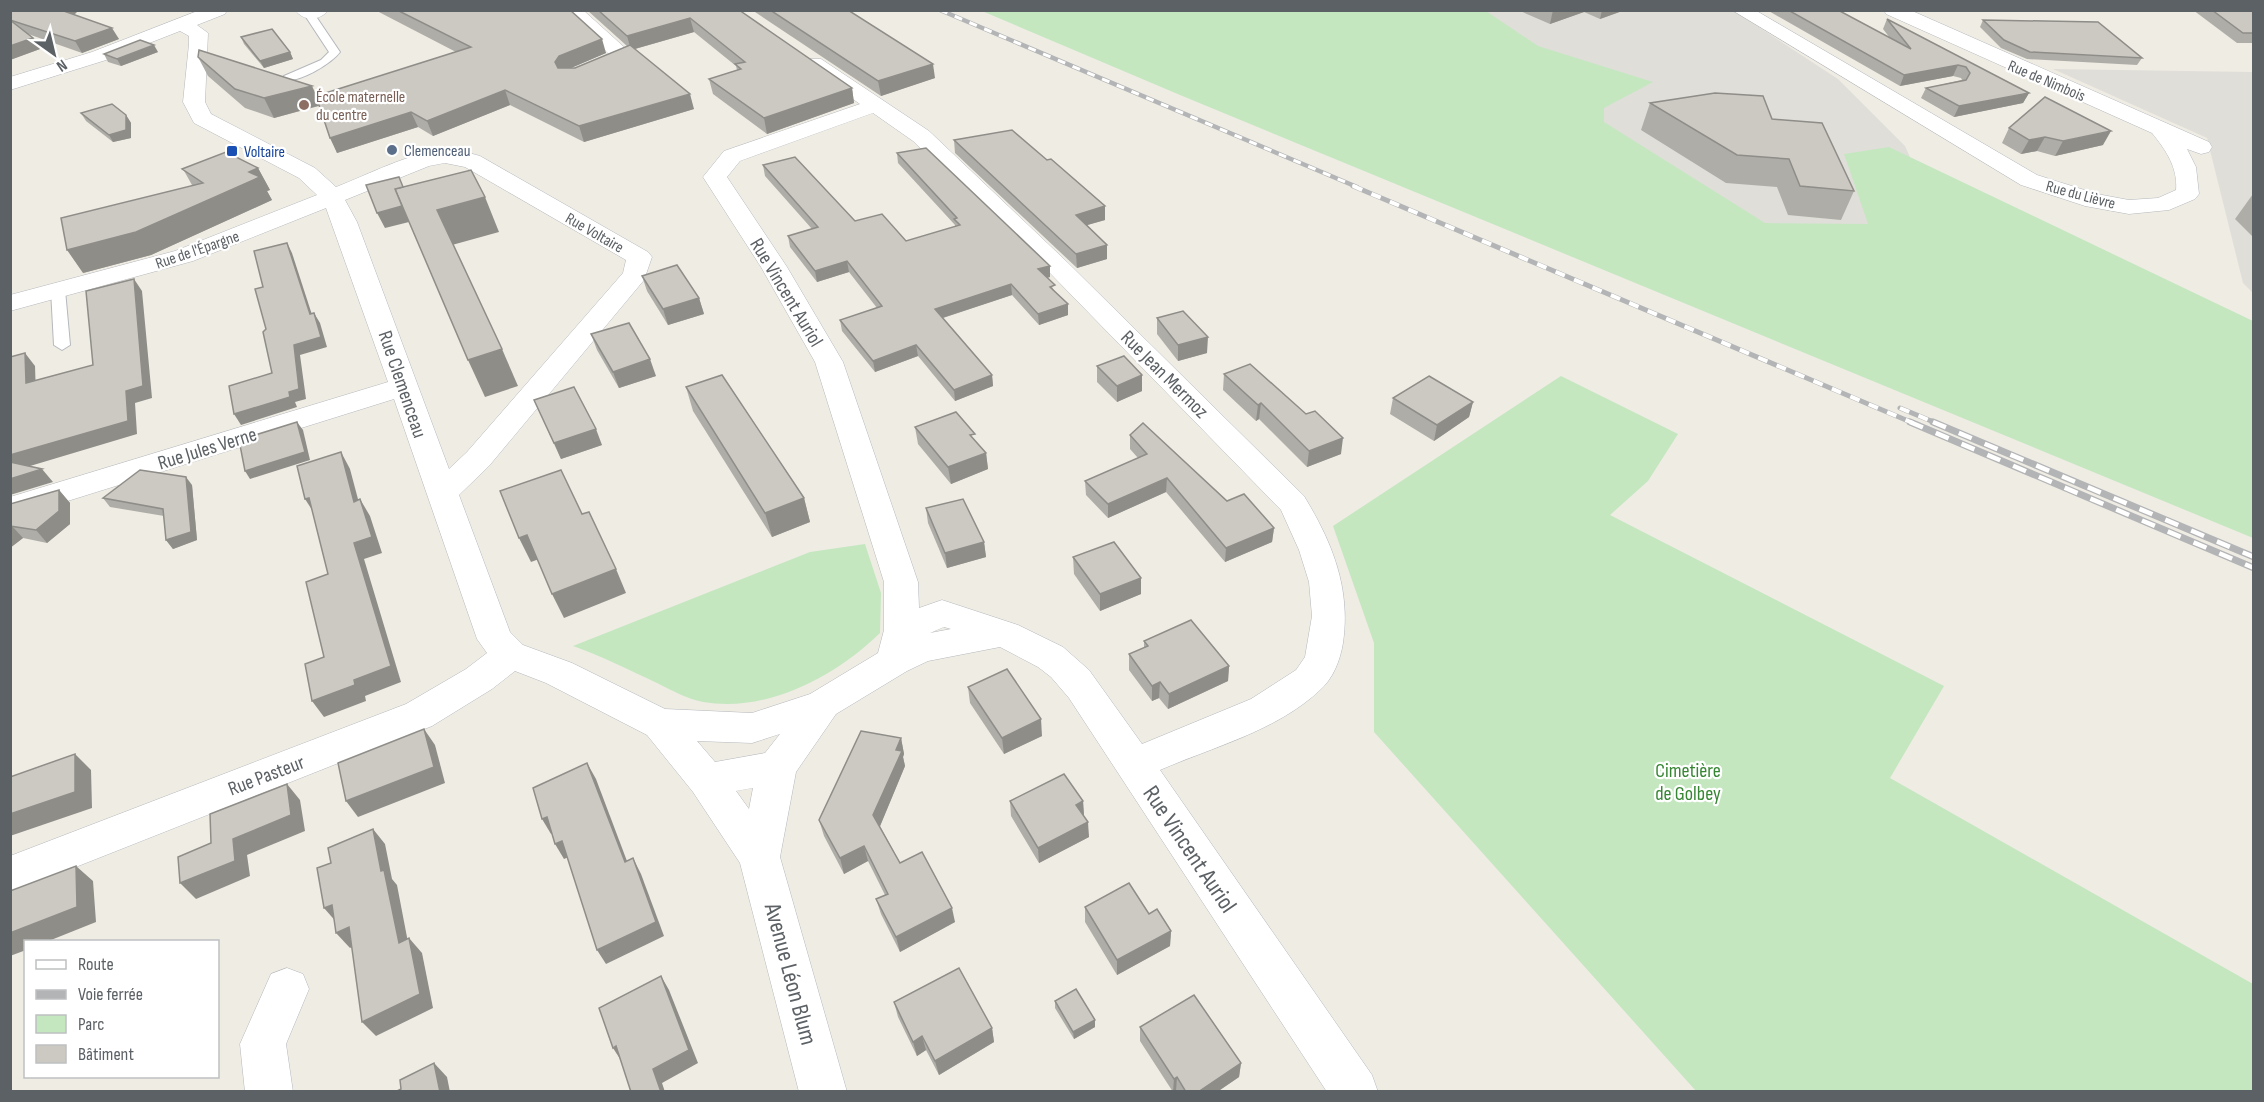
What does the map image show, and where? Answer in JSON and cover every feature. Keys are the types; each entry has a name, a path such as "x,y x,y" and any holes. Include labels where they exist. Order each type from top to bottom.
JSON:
{"street":[{"path":"10,84 99,56 218,10"},
{"path":"571,10 624,56 572,77"},
{"name":"Rue de Nimbois","path":"1893,10 2201,147"},
{"path":"1745,13 1777,12"},
{"name":"Rue du Lièvre","path":"1745,13 2029,180 2071,195 2118,205 2160,205 2187,194 2189,179 2176,147 2160,129"},
{"name":"Rue Clemenceau","path":"183,25 198,33 200,44 194,102 202,118 307,173 331,195 360,259 441,494 495,639 510,655"},
{"name":"Rue Jean Mermoz","path":"798,52 921,136 1058,266 1293,504 1313,538 1325,581 1331,615 1320,665 1298,688 1251,717 1134,764"},
{"path":"1886,96 1920,90"},
{"name":"Rue Vincent Auriol","path":"876,105 732,156 715,177 774,267 829,362 901,582 907,646"},
{"name":"Rue Voltaire","path":"331,195 422,161 445,156 472,161 639,257 635,275 478,459 441,494"},
{"name":"Rue de l'Épargne","path":"10,303 184,256 286,216 331,195"},
{"name":"Rue Jules Verne","path":"10,508 403,387"},
{"name":"Rue Vincent Auriol","path":"901,582 942,613 1035,647 1065,668 1134,764 1355,1092"},
{"path":"510,655 559,672 660,724 752,728 823,704 907,646 942,613"},
{"path":"907,646 1001,633"},
{"name":"Rue Pasteur","path":"10,875 419,715 479,679 510,655"},
{"name":"Avenue Léon Blum","path":"759,857 777,767 823,704"},
{"name":"Avenue Léon Blum","path":"660,724 707,780 759,857 824,1092"},
{"path":"707,780 777,767 752,728"},
{"path":"707,780 752,728"},
{"path":"269,1092 263,1044 287,989"}],"lane":[{"path":"288,78 325,62 335,52 311,12"},
{"path":"58,290 62,345"}],"shaded area":[{"path":"1439,11 1734,11 1838,79 1905,146 1944,234 1809,263"},
{"path":"2053,69 2253,72 2253,293 2243,283 2207,138"}],"green space":[{"path":"982,11 1486,11 1538,46 1653,82 1604,108 1604,122 1765,223 1868,224 1844,154 1889,147 2253,321 2253,538 1180,95"},
{"name":"Cimetière de Golbey","path":"1561,376 1678,434 1648,481 1610,515 1944,686 1890,778 2253,984 2253,1091 1696,1091 1374,732 1374,643 1333,526"},
{"path":"865,544 881,593 880,633 843,663 799,688 752,702 727,704 697,701 573,646 810,552"}],"building":[{"path":"10,10 61,10 112,28 75,41 10,20"},
{"path":"397,10 570,10 602,39 559,56 555,62 558,68 575,68 630,45 690,94 579,126 505,90 427,121 411,112 330,138 316,96 471,47"},
{"path":"598,10 739,10 852,88 764,118 709,79 741,69 735,64 745,62 690,18 627,36"},
{"path":"770,10 848,10 933,64 878,81"},
{"path":"1788,10 1838,10 1911,49 1887,19 2029,93 1959,106 1926,88 1966,80 1970,73 1966,67 1958,65 1904,75"},
{"path":"2212,10 2253,10 2253,33 2243,33"},
{"path":"10,20 33,38 10,46"},
{"path":"1983,20 2098,22 2142,58 2030,52 2004,40"},
{"path":"272,29 290,52 260,61 241,37"},
{"path":"140,40 154,45 117,59 104,54"},
{"path":"199,50 312,86 264,98 235,89 198,57"},
{"path":"1715,93 1763,96 1772,119 1822,123 1854,191 1800,186 1789,159 1737,155 1650,103"},
{"path":"2045,97 2111,131 2063,141 2045,137 2029,140 2009,128"},
{"path":"112,104 126,115 126,130 109,135 81,113"},
{"path":"1012,130 1047,160 1051,159 1105,206 1076,215 1107,245 1076,254 954,140"},
{"path":"926,148 1050,266 1038,269 1055,285 1050,287 1068,304 1038,314 1011,284 935,309 992,375 954,390 916,345 873,361 840,320 882,306 847,261 815,271 788,236 818,227 763,165 795,157 855,221 882,214 906,241 960,225 954,219 957,218 897,153"},
{"path":"226,152 258,168 249,172 260,177 136,232 67,250 61,218 203,183 182,169"},
{"path":"471,170 485,197 437,210 502,349 468,360 395,189"},
{"path":"399,177 403,187 395,189 402,206 377,213 366,185"},
{"path":"287,243 310,314 314,313 321,337 294,345 299,389 289,392 290,397 234,414 229,386 272,373 263,332 266,329 255,289 263,287 254,251"},
{"path":"677,265 699,298 663,309 642,276"},
{"path":"134,279 143,386 126,391 128,421 10,455 10,357 25,353 26,383 93,365 86,291"},
{"path":"1183,311 1208,337 1178,345 1157,318"},
{"path":"629,323 650,359 613,372 591,334"},
{"path":"1124,356 1142,375 1117,386 1097,366"},
{"path":"1250,364 1306,414 1315,411 1343,438 1309,451 1261,403 1258,405 1224,374"},
{"path":"722,375 804,498 765,513 686,387"},
{"path":"1429,376 1473,402 1437,425 1393,398"},
{"path":"574,387 596,429 554,443 534,400"},
{"path":"956,412 975,434 970,435 986,453 948,467 915,427"},
{"path":"297,422 305,452 245,471 239,440"},
{"path":"1143,423 1227,501 1244,494 1274,528 1226,548 1167,478 1108,504 1085,481 1147,454 1130,435"},
{"path":"341,452 354,502 360,499 372,537 354,543 391,666 354,680 355,685 312,701 305,664 324,657 306,582 328,574 309,498 305,499 297,466"},
{"path":"10,462 42,469 10,479"},
{"path":"140,470 186,477 191,532 166,540 163,509 103,498"},
{"path":"561,470 582,514 589,512 616,569 552,594 527,535 519,538 500,491"},
{"path":"59,490 59,511 36,530 10,526 10,504"},
{"path":"963,499 984,542 945,553 926,508"},
{"path":"1114,542 1141,578 1100,594 1073,557"},
{"path":"1191,620 1229,666 1169,694 1160,682 1152,686 1129,654 1148,646 1144,641"},
{"path":"1007,669 1041,719 1002,738 968,687"},
{"path":"424,729 434,767 346,801 338,763"},
{"path":"861,731 901,738 896,750 902,751 873,815 900,863 922,852 952,908 896,937 876,899 888,894 864,846 840,858 819,820"},
{"path":"75,754 75,792 10,814 10,777"},
{"path":"587,763 625,862 633,858 656,922 597,950 562,841 555,844 547,817 542,819 533,788"},
{"path":"1064,774 1083,801 1076,805 1088,822 1038,848 1010,801"},
{"path":"287,784 291,815 233,839 235,861 180,883 178,857 211,843 210,814"},
{"path":"373,829 399,943 409,938 420,994 362,1022 349,927 336,933 332,905 324,908 317,868 331,863 328,848"},
{"path":"76,866 77,907 10,933 10,891"},
{"path":"1129,883 1149,914 1157,909 1171,931 1117,960 1085,907"},
{"path":"959,968 992,1028 935,1061 922,1036 913,1042 894,1002"},
{"path":"661,976 689,1050 653,1069 661,1092 631,1092 616,1046 613,1048 599,1008"},
{"path":"1076,989 1095,1020 1073,1032 1055,1001"},
{"path":"1194,995 1241,1063 1198,1092 1186,1092 1177,1077 1174,1079 1140,1027"},
{"path":"434,1063 440,1092 395,1092 401,1089 400,1080"}],"railway":[{"path":"940,10 1357,187"},
{"path":"1353,186 1913,423"},
{"path":"1900,408 1936,423"},
{"path":"1910,422 2254,568"},
{"path":"1933,422 2254,557"}],"place":[{"name":"École maternelle du centre","path":"304,105"},
{"name":"Clemenceau","path":"392,150"},
{"name":"Voltaire","path":"232,151"}]}
